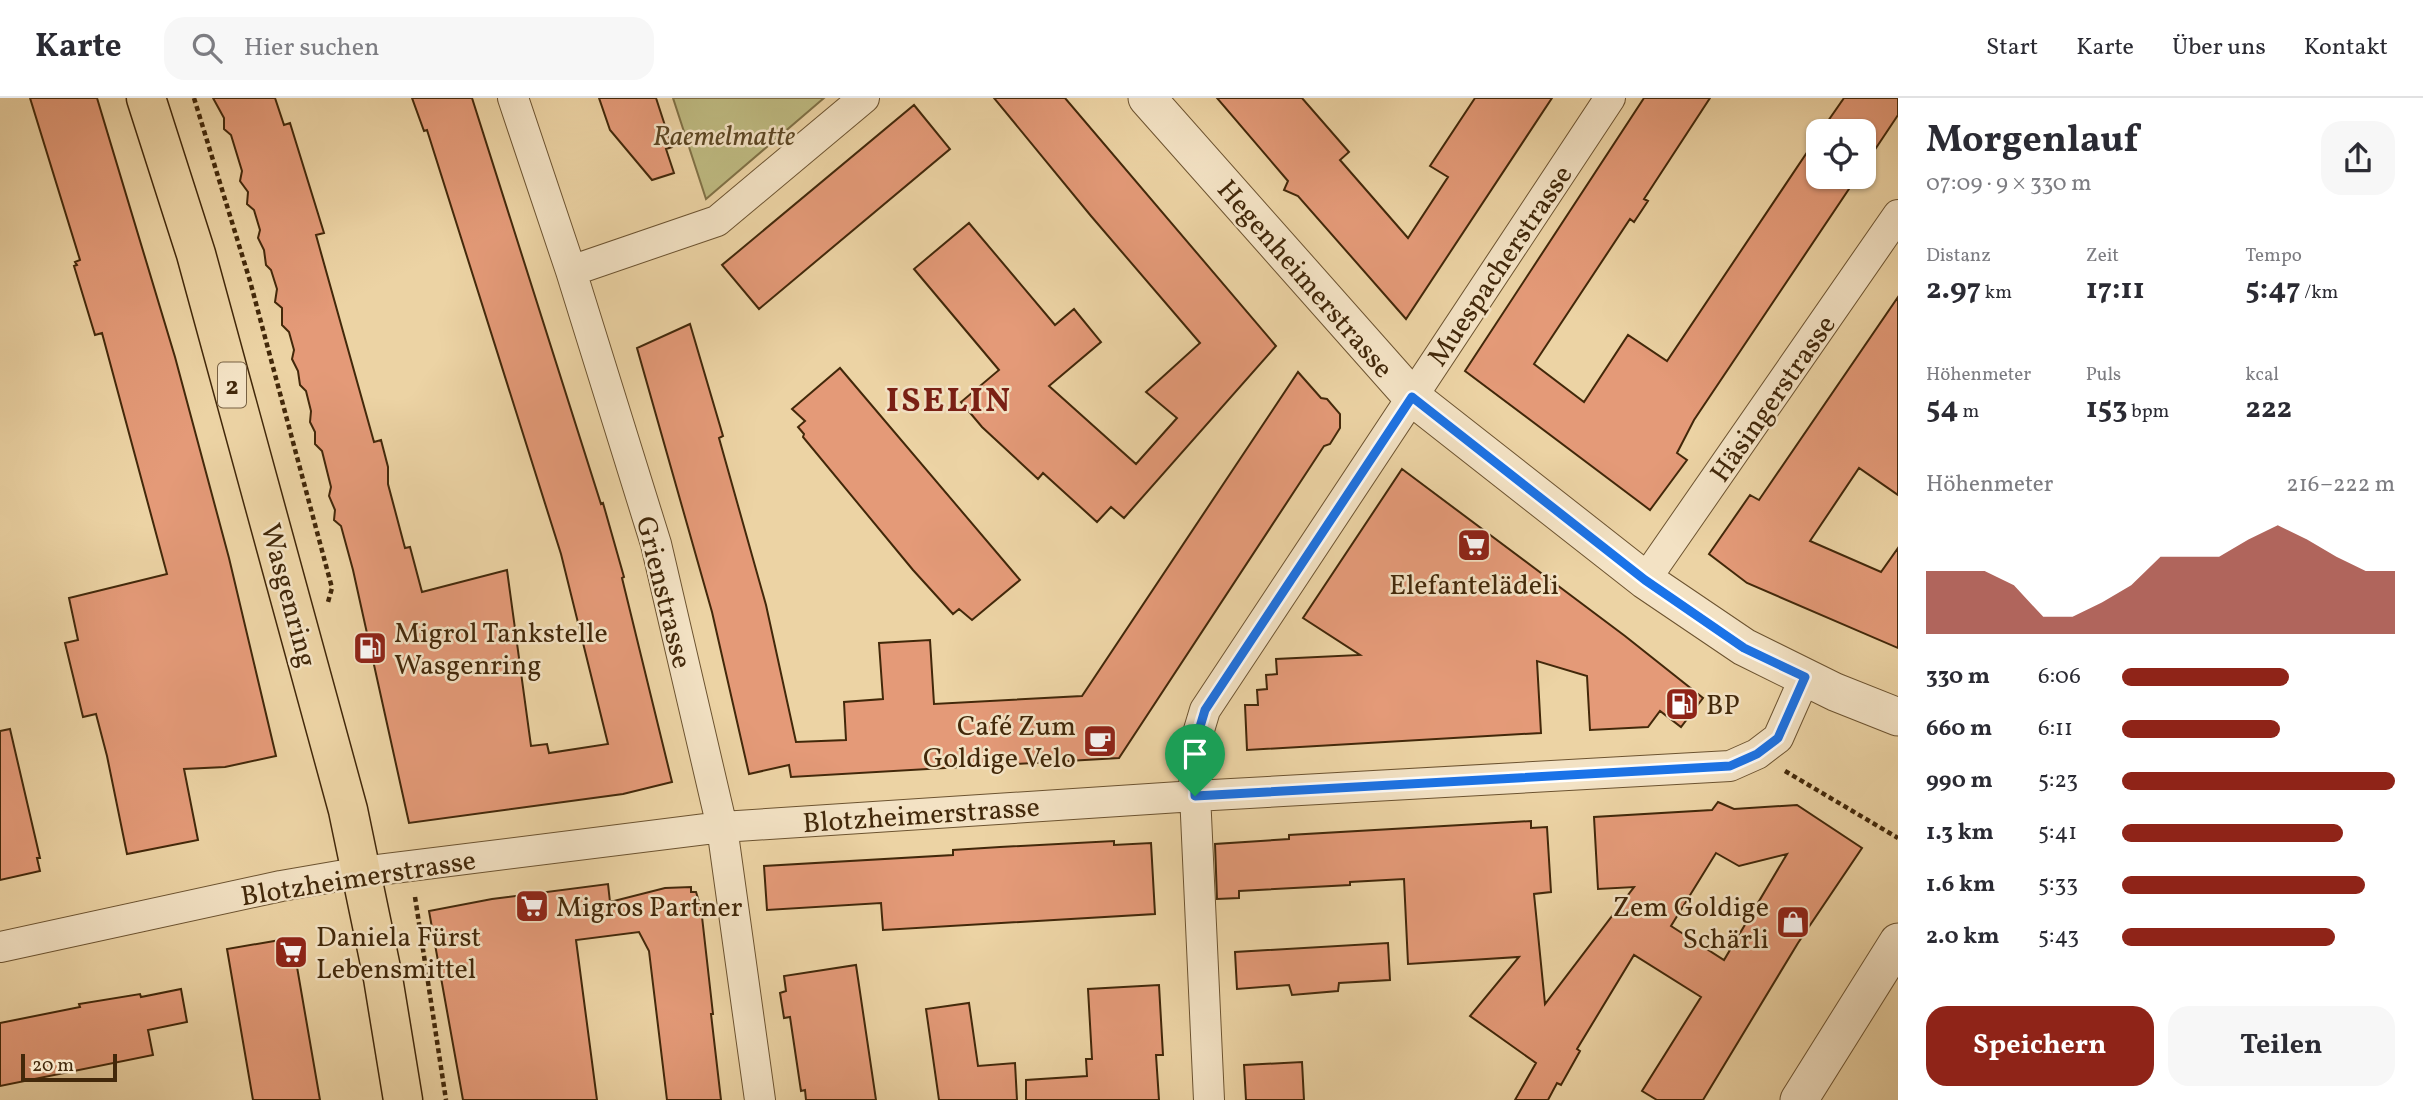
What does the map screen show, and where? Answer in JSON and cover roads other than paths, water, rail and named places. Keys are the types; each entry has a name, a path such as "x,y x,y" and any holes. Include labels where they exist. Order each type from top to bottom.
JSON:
{"main road":[{"name":"Wasgenring","path":"146,98 196,254 341,780 383,978 402,1100"}],"street":[{"name":"Grienstrasse","path":"513,98 571,271 656,544 722,827 760,1100"},
{"path":"571,271 717,221 864,98"},
{"name":"Hegenheimerstrasse","path":"1147,98 1412,397 1645,580 1744,648 1898,718"},
{"name":"Muespacherstrasse","path":"1209,1100 1193,750 1205,710 1610,98"},
{"name":"Häsingerstrasse","path":"1645,580 1898,215"},
{"name":"Blotzheimerstrasse","path":"0,947 281,886 362,872 722,827 1195,796 1730,766 1757,754 1778,738 1805,677"},
{"path":"1799,1100 1898,942"}],"place":[{"name":"Elefantelädeli","path":"1474,545"},
{"name":"Migrol Tankstelle Wasgenring","path":"370,648"},
{"name":"BP","path":"1682,704"},
{"name":"Café Zum Goldige Velo","path":"1100,741"},
{"name":"Migros Partner","path":"532,906"},
{"name":"Zem Goldige Schärli","path":"1793,922"},
{"name":"Daniela Fürst Lebensmittel","path":"291,952"}],"district":[{"name":"ISELIN","path":"949,399"}],"park label":[{"name":"Raemelmatte","path":"724,135"}]}
